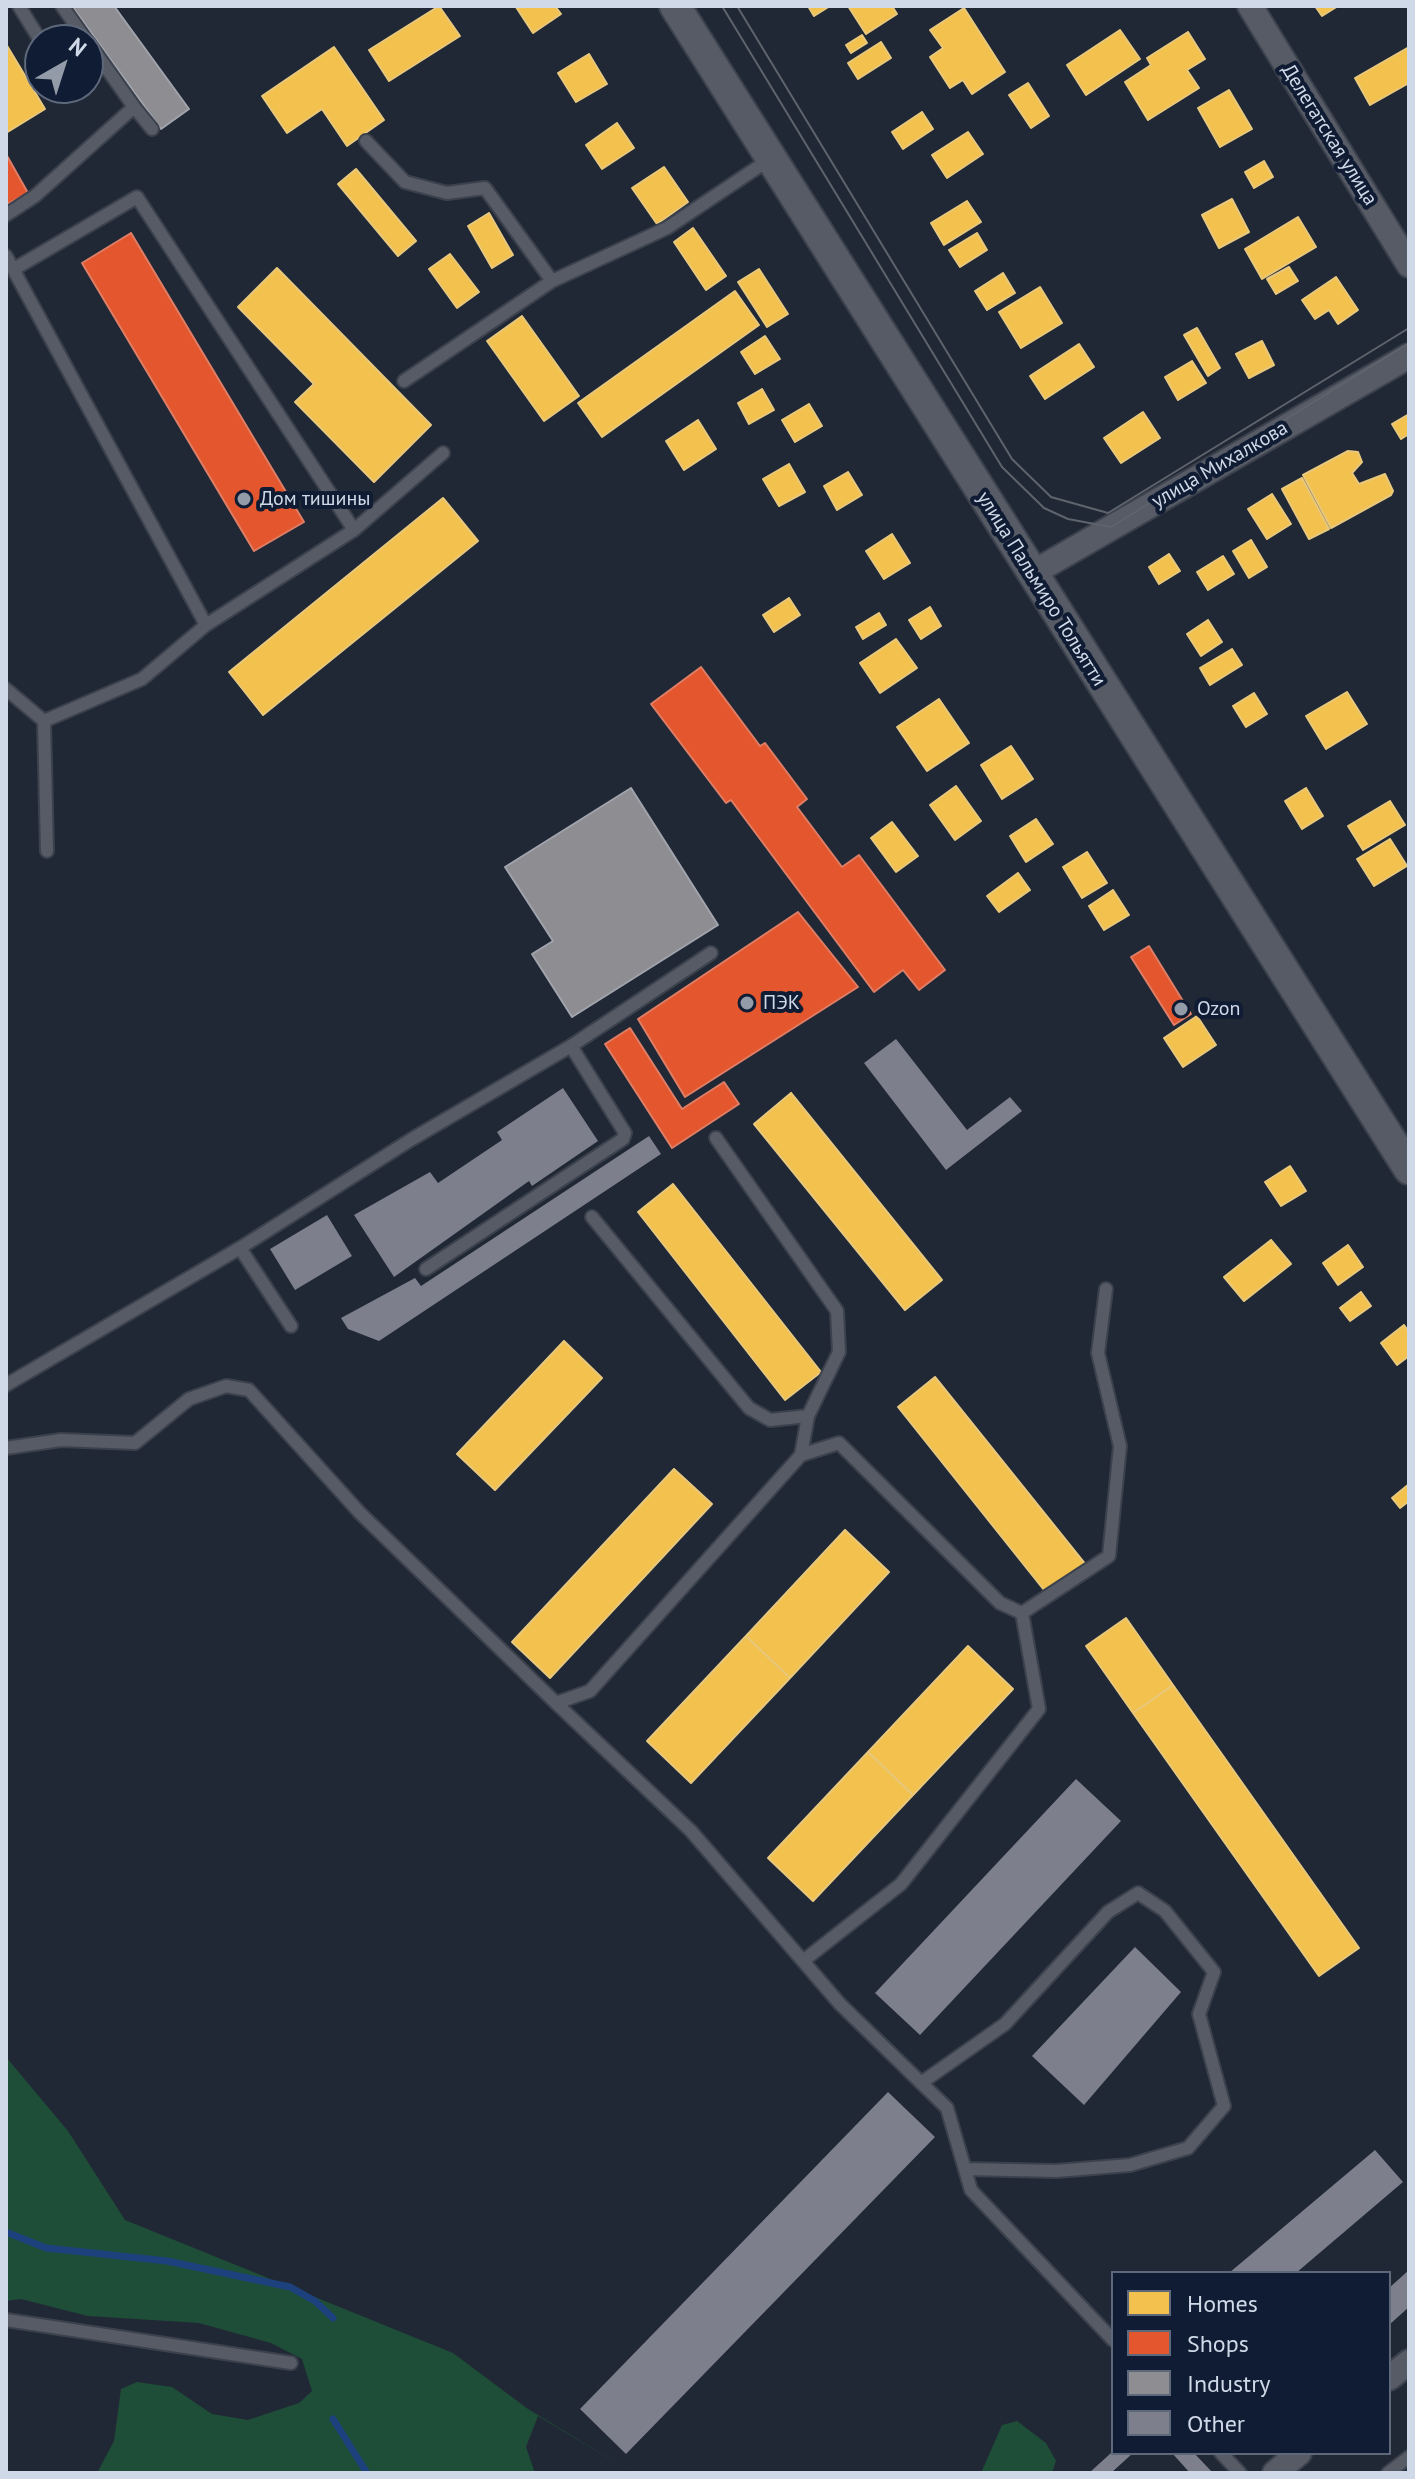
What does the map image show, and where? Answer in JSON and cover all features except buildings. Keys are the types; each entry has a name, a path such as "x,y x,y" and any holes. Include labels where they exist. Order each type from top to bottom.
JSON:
{"street":[{"name":"улица Пальмиро Тольятти","path":"675,6 1409,1169"},
{"name":"Делегатская улица","path":"1250,6 1409,265"},
{"name":"улица Михалкова","path":"1031,574 1409,356"},
{"path":"1391,2376 1409,2362"},
{"path":"1275,2473 1297,2455"}],"lane":[{"path":"19,6 30,24"},
{"path":"62,6 75,24"},
{"path":"104,65 152,129"},
{"path":"6,215 35,196 134,107"},
{"path":"366,141 405,182 447,193 485,188 552,281"},
{"path":"404,381 552,281 667,228 771,158"},
{"path":"14,269 137,197 354,530"},
{"path":"6,256 206,625"},
{"path":"44,721 142,679 206,625 354,530 443,453"},
{"path":"6,689 44,721 47,851"},
{"path":"6,1385 240,1248 412,1139 571,1046 711,953"},
{"path":"426,1269 623,1139 625,1133 571,1046"},
{"path":"716,1138 837,1311 839,1352 808,1416 801,1455"},
{"path":"592,1217 749,1408 770,1420 808,1416"},
{"path":"240,1248 291,1326"},
{"path":"1022,1613 1109,1556 1120,1446 1098,1353 1106,1289"},
{"path":"6,1448 61,1440 135,1443 189,1399 226,1386 249,1390 360,1513 691,1831 840,2004 947,2108 971,2190 1111,2338"},
{"path":"556,1703 590,1691 801,1455 839,1443 1000,1603 1022,1613"},
{"path":"803,1961 901,1884 1039,1709 1022,1613"},
{"path":"921,2083 1005,2024 1108,1912 1138,1893 1165,1911 1214,1972 1199,2014 1224,2106 1188,2148 1130,2165 1056,2171 965,2169"},
{"path":"6,2320 291,2363"},
{"path":"1223,2455 1240,2473"},
{"path":"1388,2473 1409,2457"}],"green space":[{"path":"6,2057 68,2131 125,2220 453,2353 528,2409 633,2473 538,2416 526,2447 535,2473 97,2473 114,2441 121,2389 137,2382 172,2387 212,2414 248,2420 299,2403 312,2391 302,2359 271,2343 199,2323 88,2316 21,2299 6,2301"},
{"path":"1017,2421 1046,2443 1056,2461 1052,2473 981,2473 1002,2425"}],"waterway":[{"path":"6,2232 46,2248 167,2261 290,2287 315,2301 333,2318"},
{"path":"333,2419 367,2473"}],"tram line":[{"path":"722,6 1002,467 1044,508 1068,519 1111,527 1409,343"},
{"path":"737,6 1012,459 1051,497 1108,513 1409,328"}],"place":[{"name":"Дом тишины","path":"244,499"},
{"name":"ПЭК","path":"747,1003"},
{"name":"Ozon","path":"1181,1009"}]}
